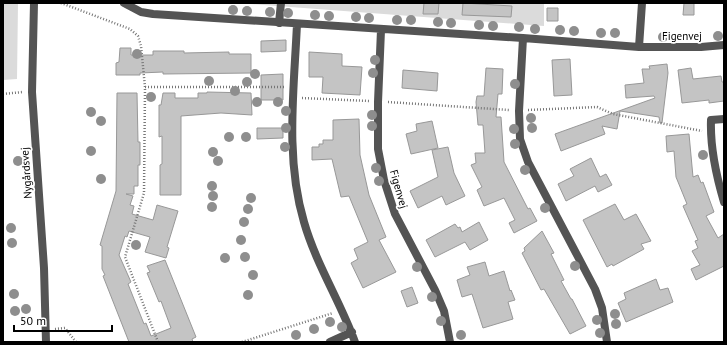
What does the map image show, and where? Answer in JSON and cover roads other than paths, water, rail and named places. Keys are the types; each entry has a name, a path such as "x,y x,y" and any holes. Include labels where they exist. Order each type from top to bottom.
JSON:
{"street":[{"name":"Nygårdsvej","path":"34,3 32,92 44,268 46,342"},
{"name":"Figenvej","path":"124,3 140,12 153,14 279,23 523,38 639,47 701,47 724,45"},
{"path":"279,23 281,3"},
{"path":"639,47 642,3"},
{"path":"297,24 292,157 296,190 314,252 352,332 355,342"},
{"name":"Figenvej","path":"381,30 378,149 384,180 395,214 435,290 444,311 450,342"},
{"path":"523,38 519,111 520,139 528,162 595,289 602,308 607,342"},
{"path":"724,119 711,120 716,176 724,202"},
{"path":"330,342 352,332"}]}
